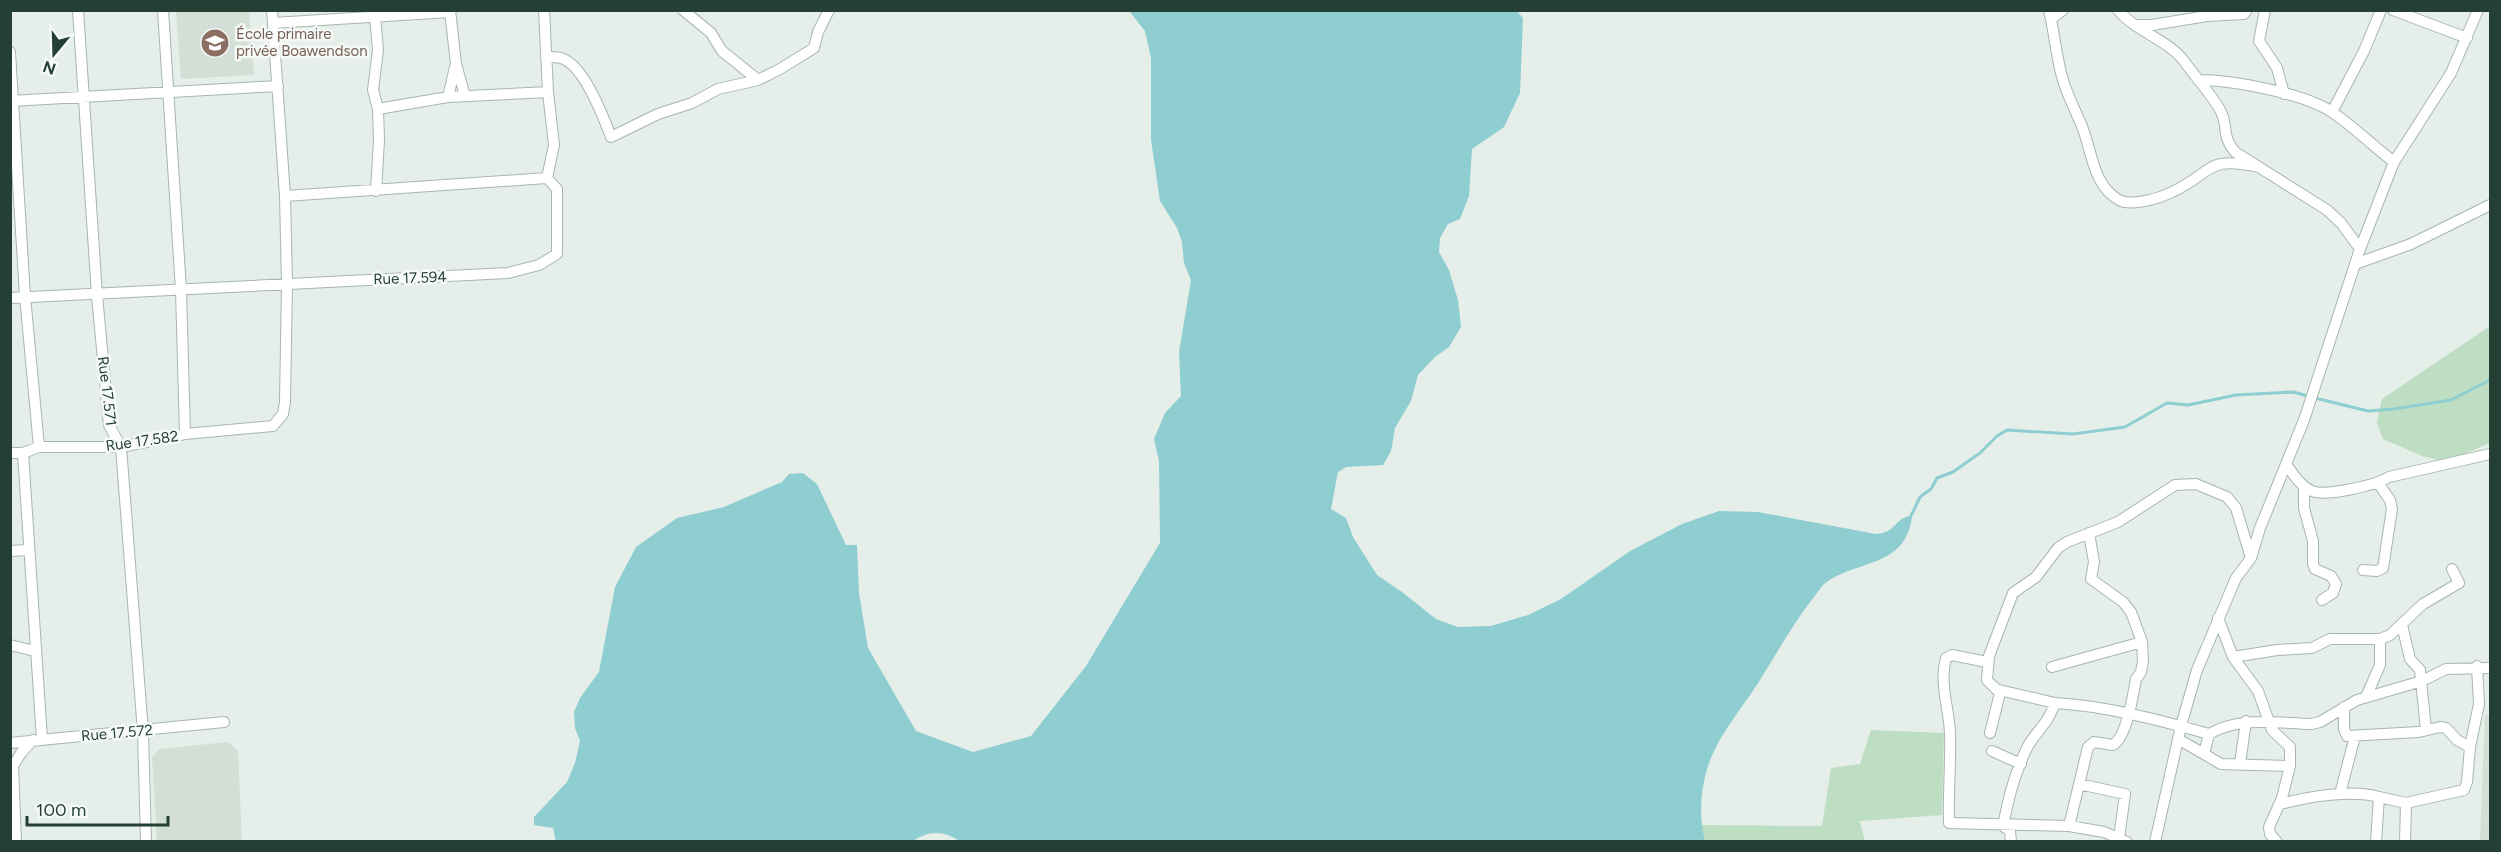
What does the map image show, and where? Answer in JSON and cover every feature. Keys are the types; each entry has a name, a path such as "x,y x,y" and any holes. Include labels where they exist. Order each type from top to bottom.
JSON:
{"street":[{"name":"Rue 17.571","path":"78,10 97,295 109,425 121,447 143,732 146,842"},
{"path":"163,10 181,290 185,434"},
{"path":"272,10 285,196 287,283"},
{"path":"285,196 547,178 554,145 548,92 544,10"},
{"path":"683,10 711,33 722,51 758,80"},
{"path":"546,57 562,58 581,75 602,115 610,138 658,114 692,104 718,89 758,80 814,48 818,32 829,10"},
{"path":"2063,10 2050,15 2061,75 2083,127 2099,177 2117,199 2126,202 2158,198 2182,187 2215,164 2234,162 2259,167"},
{"path":"2118,10 2172,49 2198,80 2223,115 2229,145 2235,152 2327,210 2342,223 2360,249"},
{"path":"2136,25 2241,14 2247,10"},
{"path":"2265,10 2259,41 2277,68 2284,94"},
{"path":"2332,112 2364,51 2381,10"},
{"path":"2393,10 2467,38"},
{"path":"2155,842 2181,726 2197,670 2236,578 2251,558 2260,528 2312,398 2360,249 2394,162 2451,73 2478,10"},
{"path":"273,23 450,11 456,64 465,96"},
{"path":"375,16 378,50 373,90 378,109 380,140 376,191"},
{"path":"10,52 26,296 39,447"},
{"path":"448,98 456,64"},
{"path":"2198,80 2225,82 2284,94 2332,112 2394,162"},
{"path":"12,101 278,86"},
{"path":"378,109 465,96 548,92"},
{"name":"Rue 17.594","path":"10,298 508,273 539,265 555,256 558,248 557,189 547,178"},
{"path":"2355,264 2410,244 2490,205"},
{"name":"Rue 17.582","path":"10,453 23,453 39,447 121,447 185,434 273,426 283,414 285,402 287,283"},
{"path":"16,842 13,766 21,753 38,740 23,453"},
{"path":"2286,464 2304,487 2322,493 2378,483 2389,477 2490,454"},
{"path":"2363,570 2378,571 2383,568 2392,509 2390,500 2378,483"},
{"path":"2251,558 2236,508 2227,497 2196,484 2175,485 2118,522 2067,542 2058,548 2036,577 2013,593 1987,662 1987,680 1999,690 2055,703 2129,714 2209,734 2224,726 2246,721 2311,724 2320,722 2366,697 2422,681 2446,669 2477,666 2490,668"},
{"path":"2304,487 2304,508 2313,541 2313,564 2315,570 2331,576 2336,584 2333,593 2322,600"},
{"path":"2069,826 2088,747 2094,742 2113,746 2118,742 2129,714 2136,679 2141,672 2143,661 2142,642 2132,612 2123,602 2091,579 2094,562 2089,533"},
{"path":"10,551 28,550"},
{"path":"2233,657 2277,650 2312,648 2330,639 2380,639 2390,635 2423,604 2459,583 2452,569"},
{"path":"2218,618 2233,657 2255,686 2274,733 2288,742 2290,747 2290,766 2280,804 2269,827 2270,834 2277,842"},
{"path":"2402,625 2410,659 2420,670 2426,730"},
{"path":"2366,697 2380,665 2380,639"},
{"path":"2052,668 2142,642"},
{"path":"10,645 35,651"},
{"path":"1987,662 1952,655 1946,658 1943,669 1945,706 1950,732 1949,823 2069,826 2096,830 2123,840 2125,794 2079,784"},
{"path":"2280,804 2340,794 2364,794 2406,803 2464,790 2467,782 2470,747 2484,707 2477,666"},
{"path":"1990,733 2000,697 1999,690"},
{"path":"2003,826 2009,795 2021,764 2028,748 2046,724 2055,703"},
{"path":"2344,707 2344,733 2347,736 2446,728 2457,740 2470,747"},
{"path":"2240,764 2246,721"},
{"name":"Rue 17.572","path":"10,743 143,732 224,722"},
{"path":"2204,754 2209,734"},
{"path":"2340,794 2355,736"},
{"path":"2178,739 2221,764 2290,766"},
{"path":"1992,751 2021,764"},
{"path":"2376,842 2379,797"},
{"path":"2405,842 2406,803"},
{"path":"2003,826 2010,831 2011,842"}],"shaded area":[{"name":"École primaire privée Boawendson","path":"176,11 249,11 254,75 181,79"},
{"path":"2485,715 2490,715 2490,842 2480,841"},
{"path":"228,742 238,751 242,841 157,841 152,757 159,749"}],"green space":[{"path":"2490,326 2490,443 2446,462 2422,456 2383,439 2377,422 2382,399"},
{"path":"1871,730 1944,733 1942,815 1860,821 1865,842 1705,841 1701,825 1822,826 1831,768 1860,764"}],"water":[{"path":"1129,11 1517,11 1523,18 1520,93 1504,127 1472,149 1469,196 1460,219 1448,224 1440,238 1439,252 1449,270 1458,300 1461,327 1449,347 1435,357 1418,375 1411,401 1395,428 1391,451 1383,465 1346,467 1338,472 1331,509 1346,518 1353,537 1377,575 1436,619 1458,627 1491,626 1528,615 1561,599 1630,551 1682,524 1719,511 1758,512 1876,534 1888,531 1902,519 1912,516 1908,533 1890,554 1837,576 1822,586 1797,620 1725,732 1712,756 1703,787 1701,814 1705,841 961,842 943,834 931,833 912,842 556,842 553,828 534,825 534,817 567,782 575,763 580,741 575,728 574,712 580,698 599,672 615,587 636,547 677,518 724,507 782,482 789,474 803,473 817,484 846,545 857,545 859,593 868,648 916,731 973,752 1031,736 1086,666 1160,543 1159,461 1154,439 1165,413 1181,396 1179,352 1191,280 1184,263 1182,242 1177,228 1160,201 1151,140 1151,58 1145,31"}],"waterway":[{"path":"2315,398 2368,411 2394,409 2451,400 2490,380"},
{"path":"1910,518 1920,497 1931,489 1937,478 1953,472 2007,430 2073,434 2125,427 2167,403 2188,405 2236,395 2293,392 2308,396"}],"place":[{"name":"École primaire privée Boawendson","path":"215,43"}]}
